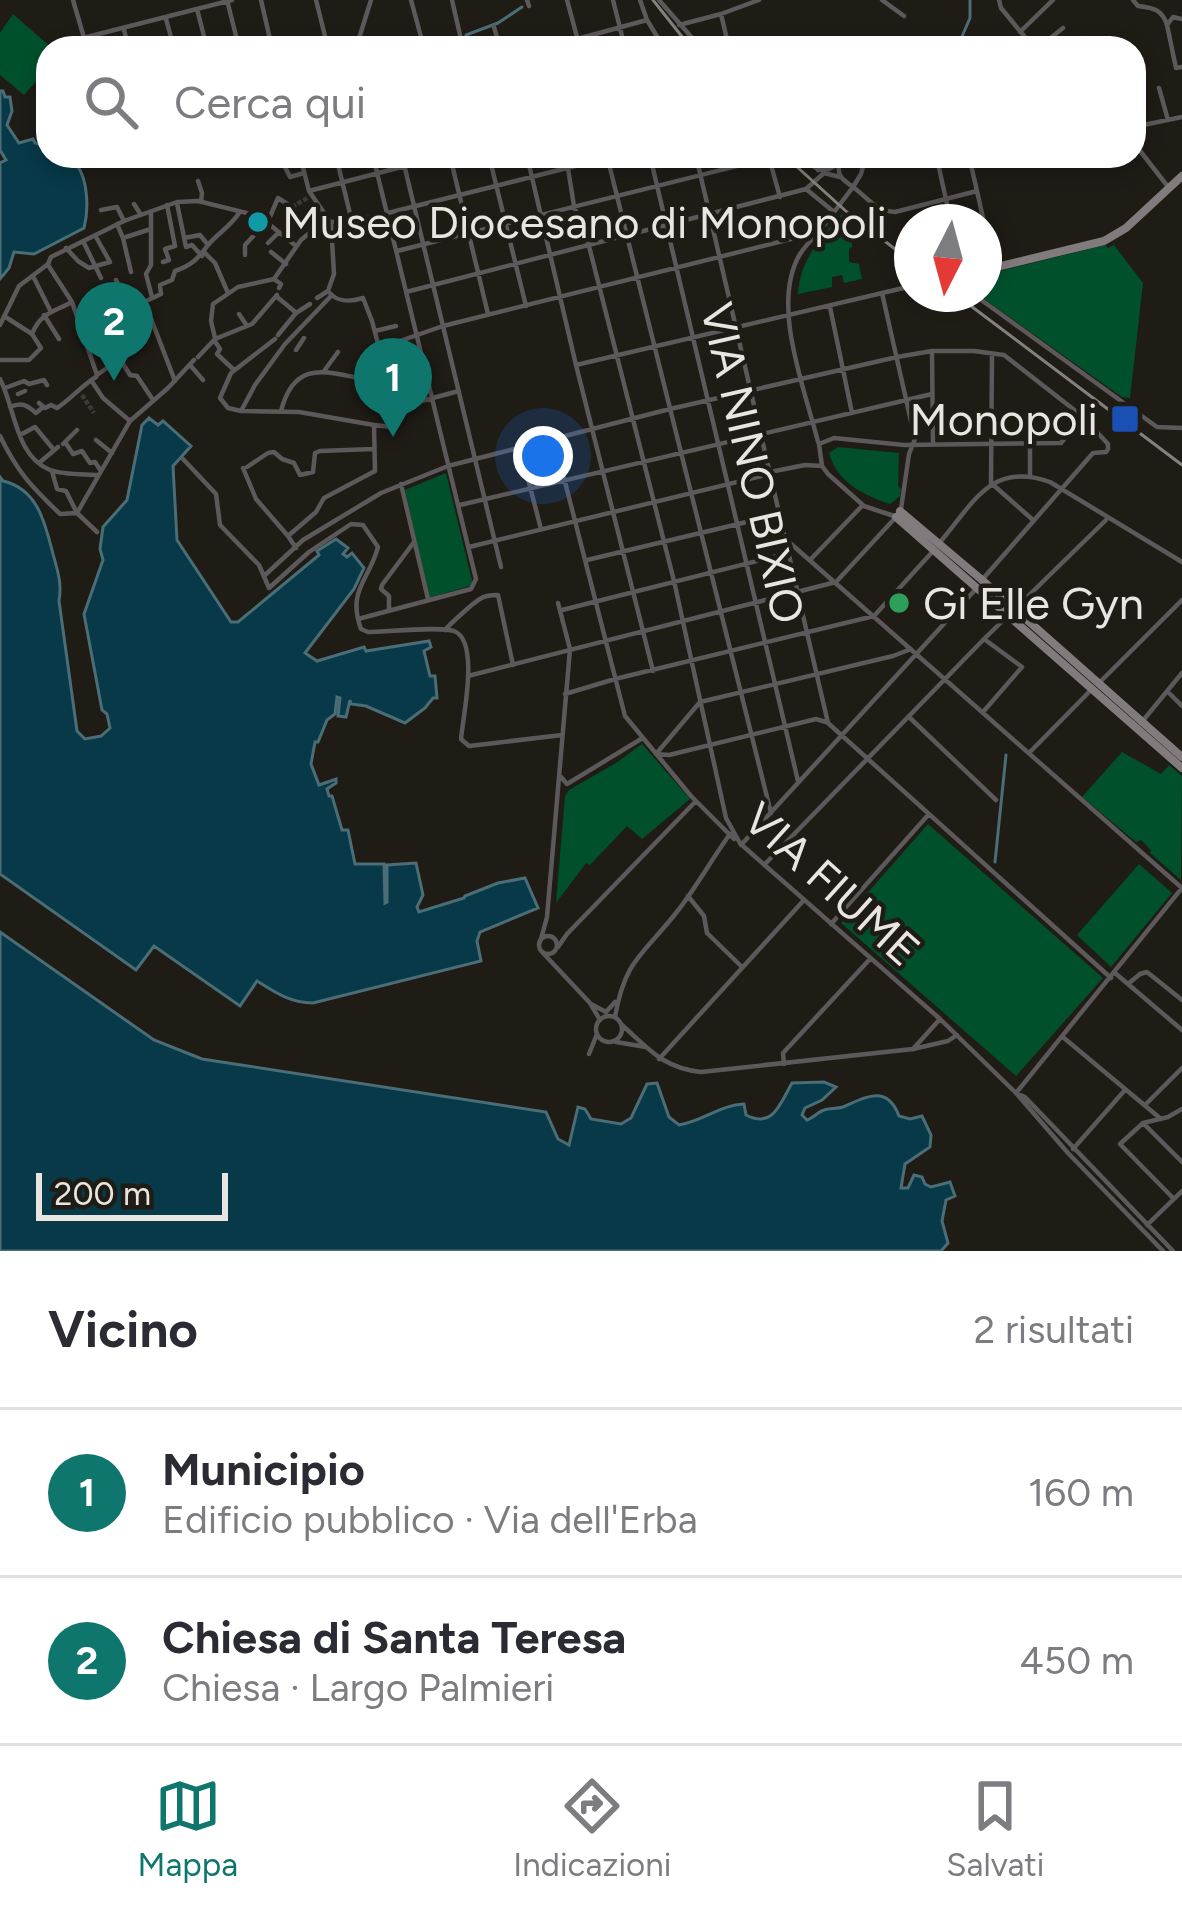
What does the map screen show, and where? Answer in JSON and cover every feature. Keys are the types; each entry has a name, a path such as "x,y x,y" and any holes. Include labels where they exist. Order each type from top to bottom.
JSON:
{"street":[{"path":"73,0 82,36"},
{"path":"178,14 181,0"},
{"path":"91,36 228,0 236,36"},
{"path":"261,0 269,36"},
{"path":"316,0 325,36"},
{"path":"360,36 371,0"},
{"path":"412,0 421,36"},
{"path":"452,0 460,36"},
{"path":"567,0 577,36"},
{"path":"613,0 622,36"},
{"path":"640,0 657,36"},
{"path":"659,0 690,36"},
{"path":"679,25 759,0"},
{"path":"881,0 904,16"},
{"path":"999,0 1000,8 1024,36"},
{"path":"1020,32 1053,0"},
{"path":"1133,0 1165,16 1176,68 1182,67"},
{"path":"197,9 204,36"},
{"path":"722,14 727,36"},
{"path":"166,17 171,36"},
{"path":"1168,25 1173,17 1182,19"},
{"path":"586,36 647,20"},
{"path":"494,27 497,36"},
{"path":"123,28 125,36"},
{"path":"1052,36 1063,28"},
{"path":"1159,88 1168,120"},
{"path":"1146,125 1182,117"},
{"path":"1146,158 1169,188"},
{"path":"286,168 290,177 304,173"},
{"path":"241,411 284,344 330,293 334,274 331,223 310,194 303,168"},
{"path":"339,168 351,220"},
{"path":"358,619 474,586 476,579 377,168"},
{"path":"310,194 397,168"},
{"path":"404,168 501,567"},
{"path":"451,168 489,315"},
{"path":"492,168 526,306"},
{"path":"530,168 653,671"},
{"path":"76,513 130,421 215,339 248,326 279,288 296,246 320,224 388,213 564,168"},
{"path":"264,576 321,530 400,484 448,466 632,420 670,409 897,356 974,351 1004,356 1082,416 1108,449 1093,453 741,845 727,818 674,581 653,503 643,462 632,420 615,356 589,246 574,206 568,168"},
{"path":"612,168 771,813"},
{"name":"VIA NINO BIXIO","path":"653,168 798,784"},
{"path":"699,168 828,723"},
{"path":"397,251 728,168"},
{"path":"772,168 780,197"},
{"path":"816,168 840,177 884,212 977,191"},
{"path":"406,292 780,197 806,189 821,172 832,168"},
{"path":"839,168 840,177"},
{"path":"863,168 853,188 802,250 790,287 788,315 822,466 864,506 898,514 1181,761"},
{"path":"938,168 947,204"},
{"path":"972,168 980,204"},
{"path":"1002,265 1104,241 1126,228 1182,176"},
{"path":"198,181 201,202"},
{"path":"806,189 834,212"},
{"path":"270,195 292,207"},
{"path":"245,256 244,245 267,222 278,198"},
{"path":"177,202 186,248 192,245 205,251"},
{"path":"0,325 19,286 53,256 120,222 177,202 242,211 267,222 296,246"},
{"path":"134,203 141,215"},
{"path":"164,262 169,260 165,249 175,246 167,205"},
{"path":"101,210 117,207 124,262 131,272"},
{"path":"151,212 151,265 146,274 152,297"},
{"path":"78,317 97,307 105,316 133,298 140,304 161,294 160,285 172,280 175,271 190,266 238,213"},
{"path":"126,237 151,229"},
{"path":"268,243 279,232"},
{"path":"400,340 819,232"},
{"path":"184,238 200,235 228,293"},
{"path":"66,248 85,266 110,262 96,236"},
{"path":"82,241 101,278"},
{"path":"271,252 286,265"},
{"path":"53,256 62,267"},
{"path":"48,265 72,302 103,398 130,421"},
{"path":"32,275 59,339"},
{"path":"116,280 124,303"},
{"path":"106,287 124,303"},
{"path":"234,370 217,354 212,306 239,287 279,288"},
{"path":"279,288 281,298 296,314"},
{"path":"310,304 234,370 220,398 227,408 395,425 363,298 348,302 325,290 317,298"},
{"path":"576,364 894,290"},
{"path":"468,676 836,582 904,506 915,439 882,293"},
{"path":"144,301 175,381"},
{"path":"32,334 47,312 72,302"},
{"path":"830,305 852,413"},
{"path":"122,327 148,311"},
{"path":"998,312 1157,427 1182,428"},
{"path":"239,314 248,326"},
{"path":"0,360 28,360 41,348 32,334 3,315"},
{"path":"375,331 396,326"},
{"path":"296,350 304,338"},
{"path":"932,351 933,444"},
{"path":"324,371 338,352"},
{"path":"992,354 991,483 1034,521"},
{"path":"35,428 34,416 41,405 45,409 66,403 120,359 153,400"},
{"path":"194,361 203,380"},
{"path":"281,411 285,397 308,375 324,371 373,382 424,363"},
{"path":"0,379 31,456 52,471 99,473"},
{"path":"5,388 24,381 44,380 47,385"},
{"path":"394,409 459,391"},
{"path":"460,506 932,394"},
{"path":"10,407 27,404 36,413"},
{"path":"819,444 834,438 912,445 1061,443 1082,416"},
{"path":"288,536 324,499 375,471 374,424"},
{"path":"20,435 35,428"},
{"path":"35,428 58,447 73,454 82,451 99,473"},
{"path":"39,463 77,430"},
{"path":"0,436 20,474 60,514 76,513"},
{"name":"VIA FIUME","path":"554,439 625,716 641,739 741,845 957,1035 1145,1227"},
{"path":"96,440 112,453"},
{"path":"1030,443 1030,476"},
{"path":"58,447 61,472"},
{"path":"520,448 541,529"},
{"path":"296,548 256,499 245,468 274,452 294,463 300,475 313,472 315,453 320,451 373,449"},
{"path":"183,459 213,490 220,525 260,566 268,588 309,553 351,524 359,524 378,547 356,598 362,629 445,630 456,632 466,644 468,676 460,739 464,743 562,735"},
{"path":"470,547 770,473 822,466"},
{"path":"52,471 57,492 66,491 76,513 94,530"},
{"path":"565,694 874,616 991,483 1013,476 1050,482 1182,562"},
{"path":"400,484 428,599"},
{"path":"812,559 856,509 864,506"},
{"path":"585,560 780,514"},
{"path":"764,865 1108,518"},
{"path":"788,541 1182,888 1016,1093"},
{"path":"389,609 389,596 382,585 414,542"},
{"path":"600,1020 539,948 547,917 570,649 559,607 789,553"},
{"path":"445,630 479,599 498,595 513,665"},
{"path":"1029,753 1182,600"},
{"path":"982,712 1022,667 984,639"},
{"path":"656,754 700,702 914,651"},
{"path":"1139,724 1182,673"},
{"path":"1167,692 1182,706"},
{"path":"909,717 996,800"},
{"path":"656,754 669,755 816,719 828,723 1113,976 1182,1030"},
{"path":"560,776 567,784 641,739"},
{"path":"580,766 585,773"},
{"path":"543,953 556,950 696,801"},
{"path":"831,924 929,814"},
{"path":"615,1017 632,962 676,913 730,834"},
{"path":"688,896 704,916 707,933 742,967"},
{"path":"659,1059 804,900"},
{"path":"547,917 561,972"},
{"path":"541,939 567,934"},
{"path":"784,1064 783,1053 870,959"},
{"path":"1128,984 1147,972 1182,1000"},
{"path":"590,1003 605,1012 618,997"},
{"path":"589,1054 596,1027 607,1016 615,1017 659,1059 682,1070 701,1072 913,1049 957,1035"},
{"path":"913,1049 940,1019"},
{"path":"613,1042 622,1033 622,1025"},
{"path":"597,1034 606,1042 646,1047"},
{"path":"1063,1037 1160,1119"},
{"path":"1145,1104 1182,1068"},
{"path":"1071,1151 1126,1088"},
{"path":"1174,1199 1120,1144 1143,1123 1182,1109"},
{"path":"1143,1123 1182,1162"},
{"path":"1145,1227 1182,1191"},
{"path":"1145,1227 1163,1251"},
{"path":"1145,1227 1173,1251"}],"green space":[{"path":"13,14 38,36 36,82 24,95 0,75 0,33"},
{"path":"842,214 846,217 838,226 851,234 849,262 859,264 862,279 844,283 842,275 832,277 832,287 798,294 807,260"},
{"path":"1114,245 1143,283 1130,398 1122,397 1002,312 1002,271"},
{"path":"838,447 899,453 900,496 890,504 852,486 829,453"},
{"path":"446,473 473,585 429,598 405,490"},
{"path":"642,744 690,799 642,839 627,826 590,865 586,863 556,903 565,796"},
{"path":"1122,752 1161,774 1169,765 1182,776 1181,880 1141,840 1136,842 1082,797"},
{"path":"928,824 1103,978 1016,1076 841,923"},
{"path":"1139,864 1172,893 1111,967 1077,935"}],"water":[{"path":"3,91 10,97 12,111 7,125 19,143 33,139 36,143 36,168 78,168 87,201 84,228 34,254 14,252 0,279 0,163 6,160 0,150"},
{"path":"149,418 158,425 163,421 191,446 173,466 177,540 231,622 238,622 336,539 348,548 343,554 352,553 364,568 354,589 305,653 317,661 364,647 366,651 429,641 431,647 424,651 430,676 435,676 437,698 405,723 350,700 346,717 338,716 337,697 335,714 315,742 311,764 319,785 336,779 327,789 342,830 348,830 355,864 384,864 385,903 387,865 416,863 423,895 419,912 525,878 538,908 480,932 481,961 313,1003 291,999 257,981 240,1006 154,946 136,970 0,874 0,477 24,491 43,519 59,578 77,731 85,739 101,736 110,728 102,710 84,614 103,560 103,527 127,500 142,425"},
{"path":"0,932 154,1040 202,1059 546,1112 558,1139 569,1145 578,1107 591,1119 621,1124 631,1118 647,1084 657,1083 669,1117 679,1125 744,1104 746,1115 769,1117 792,1083 824,1082 836,1087 805,1108 802,1115 807,1120 824,1110 882,1096 899,1116 922,1116 931,1135 930,1147 905,1164 901,1188 908,1188 914,1175 931,1187 950,1182 955,1196 946,1200 942,1221 948,1243 941,1251 0,1251"}],"waterway":[{"path":"962,36 970,18 970,0"},
{"path":"466,35 522,7"},
{"path":"995,862 1006,755"}],"tunnel":[{"path":"292,207 309,197"},
{"path":"82,395 94,413"}],"railway":[{"path":"653,0 682,36"},
{"path":"798,168 894,248"},
{"path":"979,312 1182,465"}],"place":[{"name":"Museo Diocesano di Monopoli","path":"258,222"},
{"name":"Chiesa di Santa Teresa","path":"114,381"},
{"name":"Monopoli","path":"1125,419"},
{"name":"Municipio","path":"393,437"},
{"name":"Gi Elle Gyn","path":"899,603"}]}
